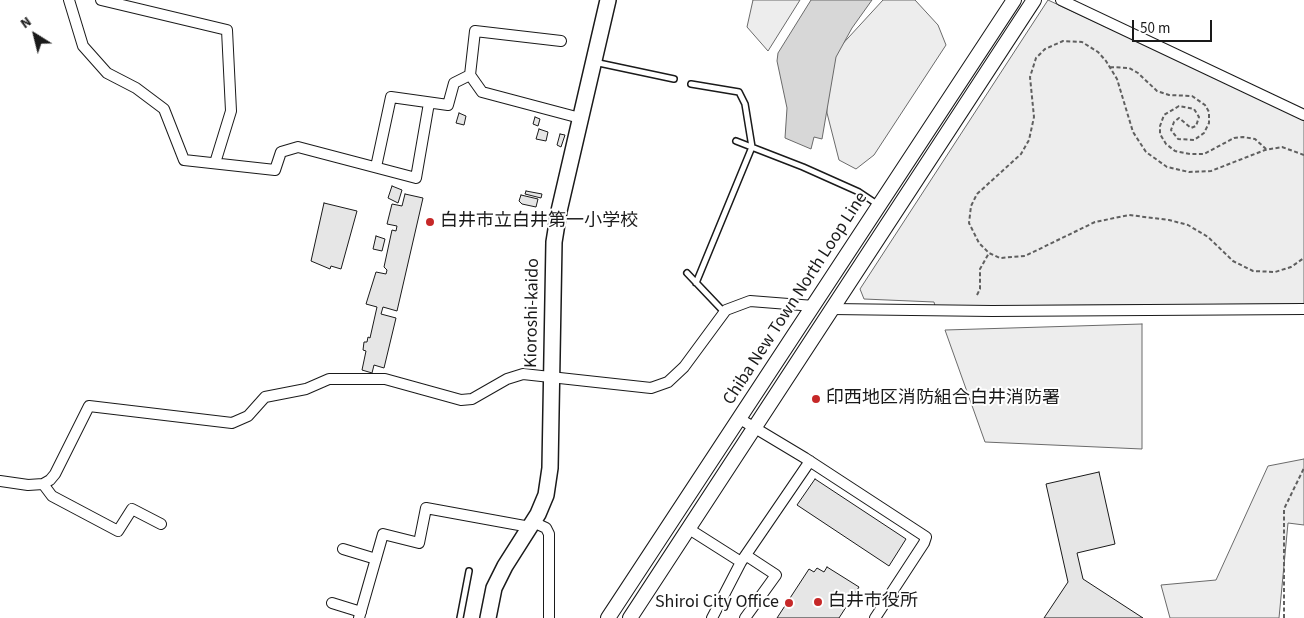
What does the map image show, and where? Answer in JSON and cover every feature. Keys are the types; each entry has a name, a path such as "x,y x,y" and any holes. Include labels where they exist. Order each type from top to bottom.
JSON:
{"main road":[{"name":"Kioroshi-kaido","path":"488,618 494,588 504,566 531,525 546,495 550,468 554,242 580,118 608,0"},
{"name":"Chiba New Town North Loop Line","path":"608,618 1014,0"},
{"name":"Chiba New Town North Loop Line","path":"630,618 1034,0"}],"street":[{"path":"70,0 83,46 107,73 136,88 164,109 184,160 275,170 281,152 298,147 416,178 429,103"},
{"path":"101,0 132,4 227,30 231,112 215,163"},
{"path":"1061,0 1304,115"},
{"path":"561,41 474,31 470,75 482,92 580,118"},
{"path":"376,168 391,97 448,105 454,83 470,75"},
{"path":"0,481 28,485 42,484 55,474 89,406 232,423 248,416 265,397 306,389 329,380 385,380 461,400 472,399 507,379 523,374 651,388 668,382 684,367 724,312 738,304 750,301 814,306"},
{"path":"832,309 1002,311 1304,309"},
{"path":"740,419 810,461 926,537 924,543 874,618"},
{"path":"712,618 744,559 810,461"},
{"path":"42,484 52,496 118,531 132,510 161,524"},
{"path":"332,603 360,615 383,534 419,543 426,508 546,528 549,534 549,618"},
{"path":"689,529 776,576 745,618"},
{"path":"343,549 376,559"}],"lane":[{"path":"594,62 674,79"},
{"path":"691,84 739,92 745,104 752,147 696,283"},
{"path":"736,141 819,174 858,192 879,206"},
{"path":"687,273 724,312"},
{"path":"460,618 469,571"}],"path":[{"path":"1304,155 1282,147 1266,150 1210,172 1189,172 1167,167 1146,152 1132,132 1117,79 1098,52 1082,42 1074,40 1054,44 1045,49 1036,58 1030,77 1033,124 1026,146 1015,161 978,194 971,206 970,228 989,253 1000,258 1025,256 1094,222 1129,215 1169,220 1188,226 1208,237 1233,261 1253,270 1275,272 1290,267 1304,258"},
{"path":"1110,67 1129,68 1138,73 1158,91 1169,95 1192,96 1205,106 1209,112 1209,124 1204,133 1194,140 1178,139 1172,130 1174,122 1180,118 1191,128 1196,126 1199,117 1194,109 1179,106 1164,115 1160,126 1160,134 1166,144 1175,151 1204,154 1234,138 1243,136 1258,140 1266,150"},
{"path":"977,295 980,289 980,269 989,253"},
{"path":"1284,618 1284,509 1304,468"}],"shaded area":[{"path":"753,0 800,0 768,51 747,27"},
{"path":"811,0 872,0 852,28 836,57 822,139 814,137 811,149 785,138 787,108 777,61 778,53"},
{"path":"883,0 915,0 938,25 946,45 874,155 856,169 839,160 827,113 825,63"},
{"path":"1048,0 1304,119 1304,304 935,306 934,302 864,299 860,289"},
{"path":"1142,324 1142,449 985,442 945,330"},
{"path":"1304,459 1304,525 1288,523 1279,618 1170,618 1161,585 1216,580 1268,466"}],"building":[{"path":"459,113 466,116 464,125 456,123"},
{"path":"535,117 540,119 538,126 533,124"},
{"path":"539,129 548,132 546,141 536,139"},
{"path":"560,134 565,135 561,147 557,145"},
{"path":"392,186 402,190 398,203 388,198"},
{"path":"526,191 542,194 541,198 525,194"},
{"path":"405,194 423,198 397,311 383,307 381,314 396,318 384,368 374,365 372,373 362,370 366,351 363,350 364,342 367,342 368,337 370,338 377,307 366,304 376,272 386,274 387,270 384,267 392,230 396,231 397,226 387,224 392,204 402,206"},
{"path":"521,195 538,199 536,207 522,204 519,201"},
{"path":"324,203 357,211 341,269 331,266 330,269 311,261"},
{"path":"376,236 385,239 382,251 373,249"},
{"path":"1099,472 1115,544 1077,553 1083,579 1143,618 1044,618 1068,582 1046,484"},
{"path":"815,479 906,539 889,566 797,505"},
{"name":"白井市役所","path":"827,567 859,587 839,618 777,618 809,569 814,572 817,568 824,572"}],"place":[{"name":"白井市立白井第一小学校","path":"430,222"},
{"name":"印西地区消防組合白井消防署","path":"816,399"},
{"name":"白井市役所","path":"818,602"},
{"name":"Shiroi City Office","path":"789,603"}]}
